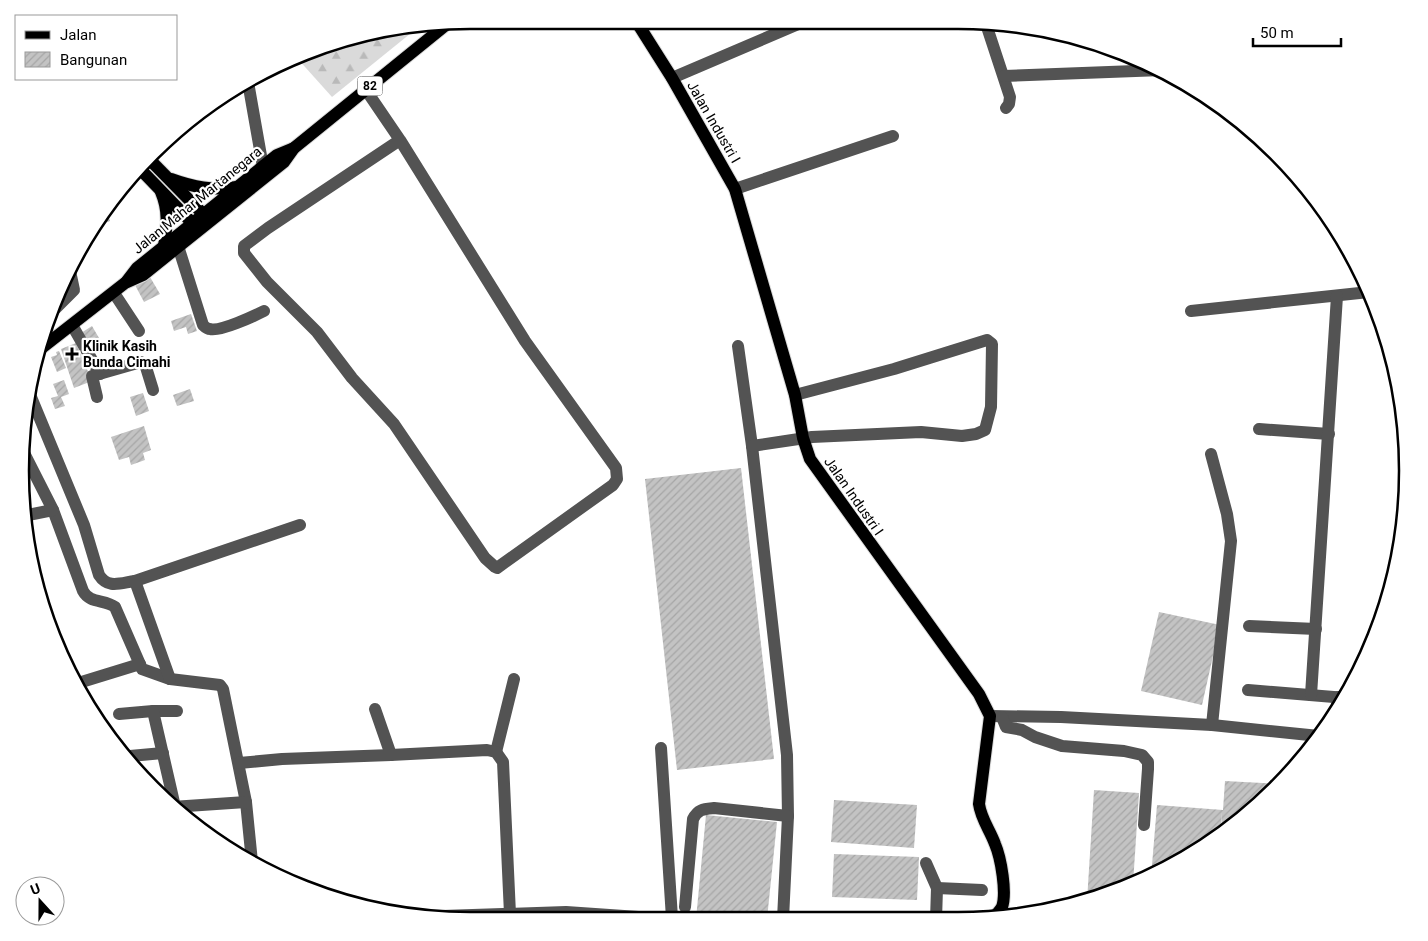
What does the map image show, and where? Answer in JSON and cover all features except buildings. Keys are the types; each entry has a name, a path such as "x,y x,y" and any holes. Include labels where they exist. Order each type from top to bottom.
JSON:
{"main road":[{"name":"Jalan Industri I","path":"641,29 672,78 734,189 795,395 803,438 810,459 996,717"},
{"name":"Jalan Mahar Martanegara","path":"48,343 126,283 137,268 164,246 196,226 284,162 294,148 439,30"},
{"name":"Jalan Mahar Martanegara","path":"206,218 237,187 277,155 294,148"},
{"path":"152,164 162,182 196,226"},
{"path":"145,172 162,182 206,218"},
{"path":"162,182 212,189 237,187"},
{"path":"162,182 168,220 164,246"},
{"name":"Jalan Mahar Martanegara","path":"126,283 143,275 178,246 196,226"},
{"path":"996,717 979,804 980,814 996,845 1002,873 1004,896 1000,910"}],"street":[{"path":"672,78 787,29"},
{"path":"988,30 1010,97 1010,104 1006,108"},
{"path":"1004,76 1146,71"},
{"path":"249,89 262,167"},
{"path":"366,90 400,140 525,341 616,468 617,479 614,485 497,568 485,558 394,424 352,378 317,332 267,282 244,253 244,246 268,228 400,140"},
{"path":"734,189 893,136"},
{"path":"178,246 203,325 213,330 264,311"},
{"path":"61,303 74,290 72,279"},
{"path":"114,293 139,331"},
{"path":"1191,311 1362,293"},
{"path":"1311,695 1337,296"},
{"path":"72,325 100,374"},
{"path":"752,446 803,438 921,432 962,436 976,434 985,430 991,407 992,344 987,340 894,369 795,395"},
{"path":"738,346 752,446 787,755 788,816 783,912"},
{"path":"97,397 92,376 143,362 153,390"},
{"path":"34,404 84,525 99,575 103,582 110,585 135,581 300,525"},
{"path":"1259,429 1329,434"},
{"path":"1211,454 1227,514 1231,541 1212,725"},
{"path":"29,463 53,510 83,591 88,598 115,607 140,664 146,671 170,679 222,687 246,802 248,852"},
{"path":"32,514 53,510"},
{"path":"135,581 170,679"},
{"path":"1249,626 1316,629"},
{"path":"83,682 140,664"},
{"path":"496,752 514,678"},
{"path":"1248,690 1336,697"},
{"path":"375,709 391,755"},
{"path":"153,711 172,796"},
{"path":"119,714 177,711"},
{"path":"996,717 1061,717 1212,725 1311,735"},
{"path":"996,717 1006,727 1022,730 1035,737 1062,746 1124,751 1142,755 1148,762 1144,824"},
{"path":"661,748 672,912"},
{"path":"239,764 282,758 487,750 496,752 503,762 510,912"},
{"path":"133,756 163,753"},
{"path":"184,807 246,802"},
{"path":"685,907 693,819 696,814 702,809 714,808 788,816"},
{"path":"926,863 937,888 936,912"},
{"path":"937,888 982,890"}],"green space":[{"path":"411,33 332,97 301,62 356,44 384,37"}],"place":[{"name":"Klinik Kasih Bunda Cimahi","path":"72,354"}]}
